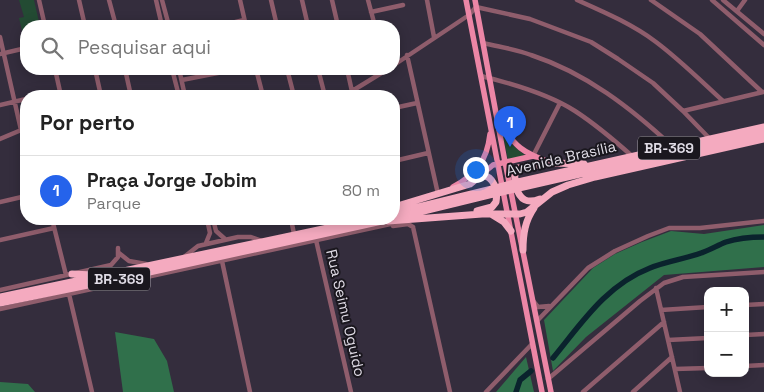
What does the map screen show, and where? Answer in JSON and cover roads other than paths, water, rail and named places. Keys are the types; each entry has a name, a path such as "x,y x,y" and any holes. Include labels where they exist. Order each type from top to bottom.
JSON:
{"highway":[{"name":"Avenida Brasília","path":"400,216 599,163 764,127"},
{"name":"Avenida Brasília","path":"518,185 764,132"},
{"path":"400,222 458,216 512,215 527,212 552,192 568,185 764,139"},
{"path":"542,199 532,202 521,198 518,193 514,172 520,167 554,163 599,163"},
{"path":"625,163 659,163"},
{"path":"400,205 470,184 481,175 488,176 493,181 497,197 496,202 489,208 458,216"},
{"name":"Avenida Brasília","path":"400,212 493,192"},
{"path":"523,250 523,232 527,221 542,199"},
{"path":"491,214 504,222 511,231"},
{"path":"322,229 335,225"},
{"name":"BR-369","path":"0,297 341,225"},
{"name":"Avenida Brasília","path":"0,303 373,225"},
{"path":"222,261 238,252"},
{"path":"69,274 103,276"},
{"path":"122,278 149,277"},
{"path":"19,305 35,295"}],"main road":[{"path":"466,0 498,163 523,250 550,392"},
{"path":"475,0 505,162 512,215 511,231 542,392"},
{"path":"497,120 518,147 533,156 554,163"},
{"path":"439,194 465,180 478,168 488,149 491,127"},
{"path":"481,175 489,167 498,163 533,156"}],"street":[{"path":"39,0 44,20"},
{"path":"79,0 84,20"},
{"path":"109,0 114,20"},
{"path":"156,0 161,20"},
{"path":"162,0 167,20"},
{"path":"240,0 244,20"},
{"path":"270,0 275,20"},
{"path":"302,0 307,20"},
{"path":"332,0 337,20"},
{"path":"368,0 373,20"},
{"path":"427,0 434,37"},
{"path":"577,0 608,14 654,41 691,71 723,101"},
{"path":"651,0 700,34 763,92"},
{"path":"712,0 721,1 737,11 764,34"},
{"path":"737,11 745,0"},
{"path":"721,1 764,45"},
{"path":"371,12 403,5"},
{"path":"400,60 469,15 476,7 530,19 591,42 618,59 653,83 710,139"},
{"path":"753,35 758,29"},
{"path":"0,37 2,54 20,125"},
{"path":"483,43 532,55 587,80 615,97 673,147"},
{"path":"2,54 20,50"},
{"path":"407,55 428,153 439,194"},
{"path":"57,75 60,90"},
{"path":"96,75 100,90"},
{"path":"126,75 130,90"},
{"path":"174,75 177,90"},
{"path":"181,75 184,90"},
{"path":"182,80 207,75"},
{"path":"257,75 261,90"},
{"path":"289,75 292,90"},
{"path":"319,75 323,90"},
{"path":"348,75 352,90"},
{"path":"358,90 378,75"},
{"path":"481,76 539,94 560,103 607,133 632,156"},
{"path":"683,111 763,92"},
{"path":"0,105 20,101"},
{"path":"400,107 417,103"},
{"path":"533,156 560,103"},
{"path":"0,139 20,130"},
{"path":"400,160 428,153"},
{"path":"0,202 20,197"},
{"path":"537,320 588,268 600,259 660,231 670,228 700,228 764,221"},
{"path":"414,222 450,392"},
{"path":"53,225 69,274"},
{"path":"206,244 210,233 208,225"},
{"path":"214,225 216,231 226,239"},
{"path":"292,225 294,234"},
{"path":"0,309 316,240 375,225"},
{"path":"0,240 54,228"},
{"path":"210,233 216,231"},
{"path":"183,258 198,246 226,239 244,236 264,241"},
{"name":"Rua Seimu Oguido","path":"316,240 351,392"},
{"path":"0,290 111,265 116,260 119,250 133,263 152,265"},
{"path":"222,261 250,392"},
{"path":"548,379 664,283 683,277 764,272"},
{"path":"656,288 680,392"},
{"path":"69,294 92,392"},
{"path":"533,302 538,307 550,306"},
{"path":"749,305 764,304"},
{"path":"662,310 704,307"},
{"path":"583,392 664,322"},
{"path":"749,335 764,334"},
{"path":"668,340 704,338"},
{"path":"486,392 532,344"},
{"path":"633,392 672,357"},
{"path":"749,366 764,365"},
{"path":"675,369 704,368"}],"waterway":[{"path":"553,358 584,319 607,295 634,275 656,266 704,252 723,243 745,238 764,237"},
{"path":"516,392 520,380 531,371"}],"place":[{"name":"Praça Jorge Jobim","path":"510,147"}]}
